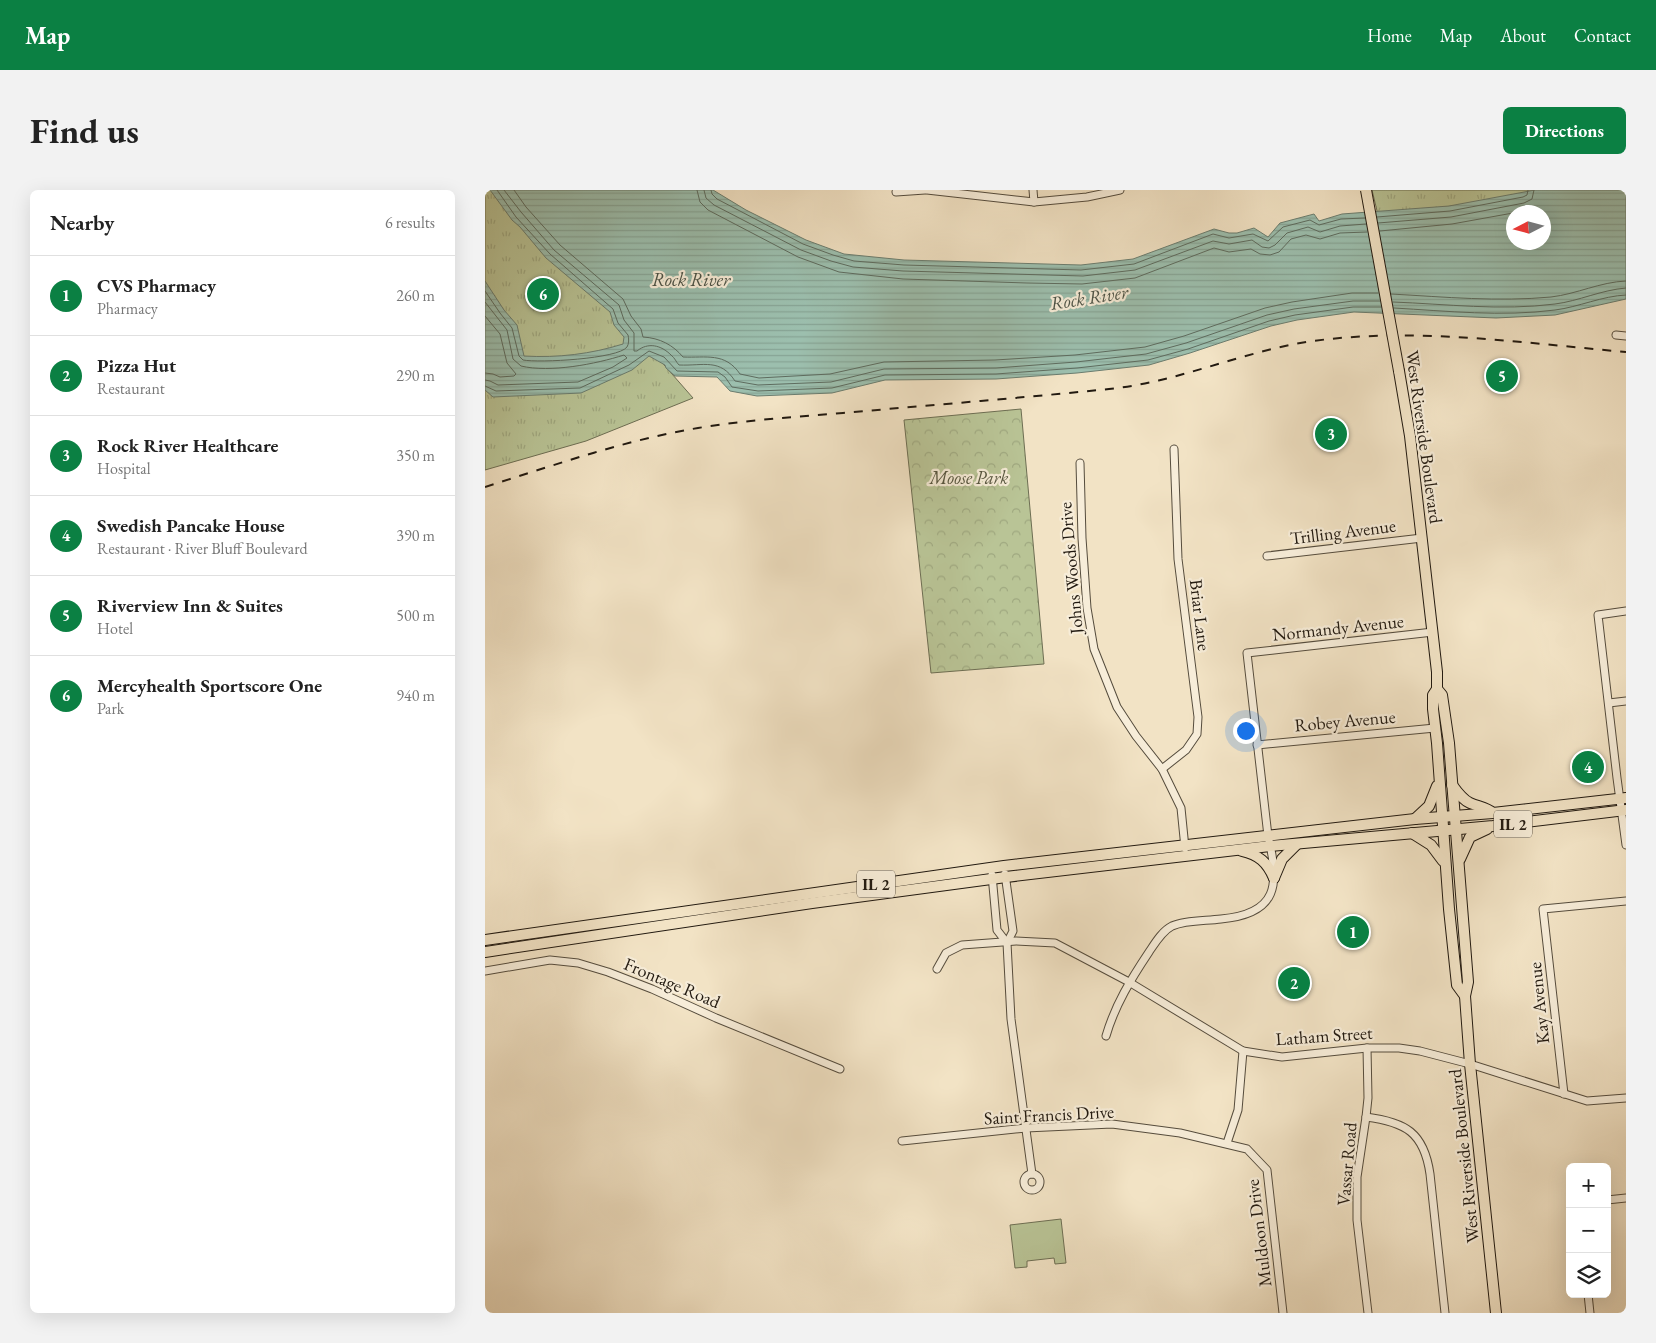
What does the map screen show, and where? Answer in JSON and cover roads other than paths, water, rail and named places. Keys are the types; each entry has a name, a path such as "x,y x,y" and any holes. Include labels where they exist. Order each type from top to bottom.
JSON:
{"main road":[{"name":"West Riverside Boulevard","path":"1366,190 1410,436 1437,672 1437,690 1433,695 1445,865 1457,985 1465,996"},
{"name":"West Riverside Boulevard","path":"1437,690 1443,696 1455,816 1468,982 1465,996 1470,1064 1496,1313"},
{"path":"1415,819 1429,806 1440,778"},
{"path":"1452,785 1470,803 1487,808 1493,813"},
{"name":"IL 2","path":"485,940 1004,866 1185,844 1269,841 1415,819 1493,813 1623,798"},
{"name":"IL 2","path":"485,952 1006,877 1236,850 1269,841 1297,844 1411,832 1456,830 1624,810"},
{"path":"1459,862 1465,844 1470,837 1493,826"},
{"path":"1411,832 1431,845 1445,865"},
{"path":"1274,878 1282,859 1297,844"},
{"path":"1236,850 1256,855 1268,866 1274,878"}],"street":[{"path":"896,192 926,190 1034,202 1087,197 1120,190"},
{"path":"1033,190 1034,202"},
{"path":"1615,335 1626,336"},
{"name":"Briar Lane","path":"1162,768 1186,750 1197,734 1198,717 1178,559 1174,449"},
{"name":"Johns Woods Drive","path":"1080,463 1081,538 1087,608 1093,649 1117,707 1136,736 1162,768 1181,808 1187,856"},
{"name":"Trilling Avenue","path":"1267,556 1422,538"},
{"path":"1626,611 1598,615 1617,778 1623,798 1626,845"},
{"name":"Normandy Avenue","path":"1257,745 1247,653 1433,632"},
{"path":"1609,703 1626,701"},
{"name":"Robey Avenue","path":"1257,745 1435,728"},
{"path":"1105,1036 1111,1016 1129,982 1159,937 1171,926 1199,920 1222,919 1250,914 1269,899 1274,878 1274,863 1269,841 1257,745"},
{"path":"1004,866 1013,930 1007,943 1011,1019 1033,1174"},
{"path":"992,868 997,930 1007,943"},
{"name":"Kay Avenue","path":"1564,1094 1543,909 1626,901"},
{"name":"Latham Street","path":"937,969 946,953 962,945 1017,941 1055,943 1129,982 1243,1051 1282,1057 1367,1048 1399,1048 1420,1051 1470,1064 1587,1101 1626,1098"},
{"name":"Frontage Road","path":"485,971 550,960 579,963 652,989 716,1018 840,1068"},
{"name":"Vassar Road","path":"1367,1048 1366,1117 1357,1177 1357,1220 1368,1313"},
{"path":"1227,1143 1238,1110 1243,1051"},
{"path":"1366,1117 1387,1120 1407,1129 1421,1144 1425,1153 1430,1174 1445,1313"},
{"name":"Saint Francis Drive","path":"902,1141 1026,1128 1113,1124 1180,1133 1227,1143"},
{"name":"Muldoon Drive","path":"1227,1143 1247,1149 1267,1170 1283,1313"},
{"path":"1611,1200 1626,1198"},
{"path":"1588,1298 1589,1313"}],"water":[{"name":"Rock River","path":"490,190 713,190 746,210 806,240 844,254 904,260 1081,265 1133,259 1214,229 1237,233 1254,228 1268,237 1280,223 1314,214 1319,221 1342,214 1449,206 1535,190 1626,190 1626,299 1555,315 1496,318 1354,312 1297,320 1271,326 1149,365 996,379 885,380 832,393 757,396 730,391 717,377 675,376 665,365 649,356 632,370 581,393 493,397 485,390 485,281 504,310 517,325 524,356 587,353 623,344 624,337 614,325 610,312 546,258 512,220"}],"railway":[{"path":"485,487 617,446 698,428 770,419 1109,389 1161,380 1261,352 1313,341 1352,337 1430,336 1626,352"}],"place":[{"name":"Mercyhealth Sportscore One","path":"543,294"},
{"name":"Riverview Inn & Suites","path":"1502,376"},
{"name":"Rock River Healthcare","path":"1331,434"},
{"name":"Swedish Pancake House","path":"1588,767"},
{"name":"CVS Pharmacy","path":"1353,932"},
{"name":"Pizza Hut","path":"1294,983"}],"park label":[{"name":"Moose Park","path":"969,478"}]}
